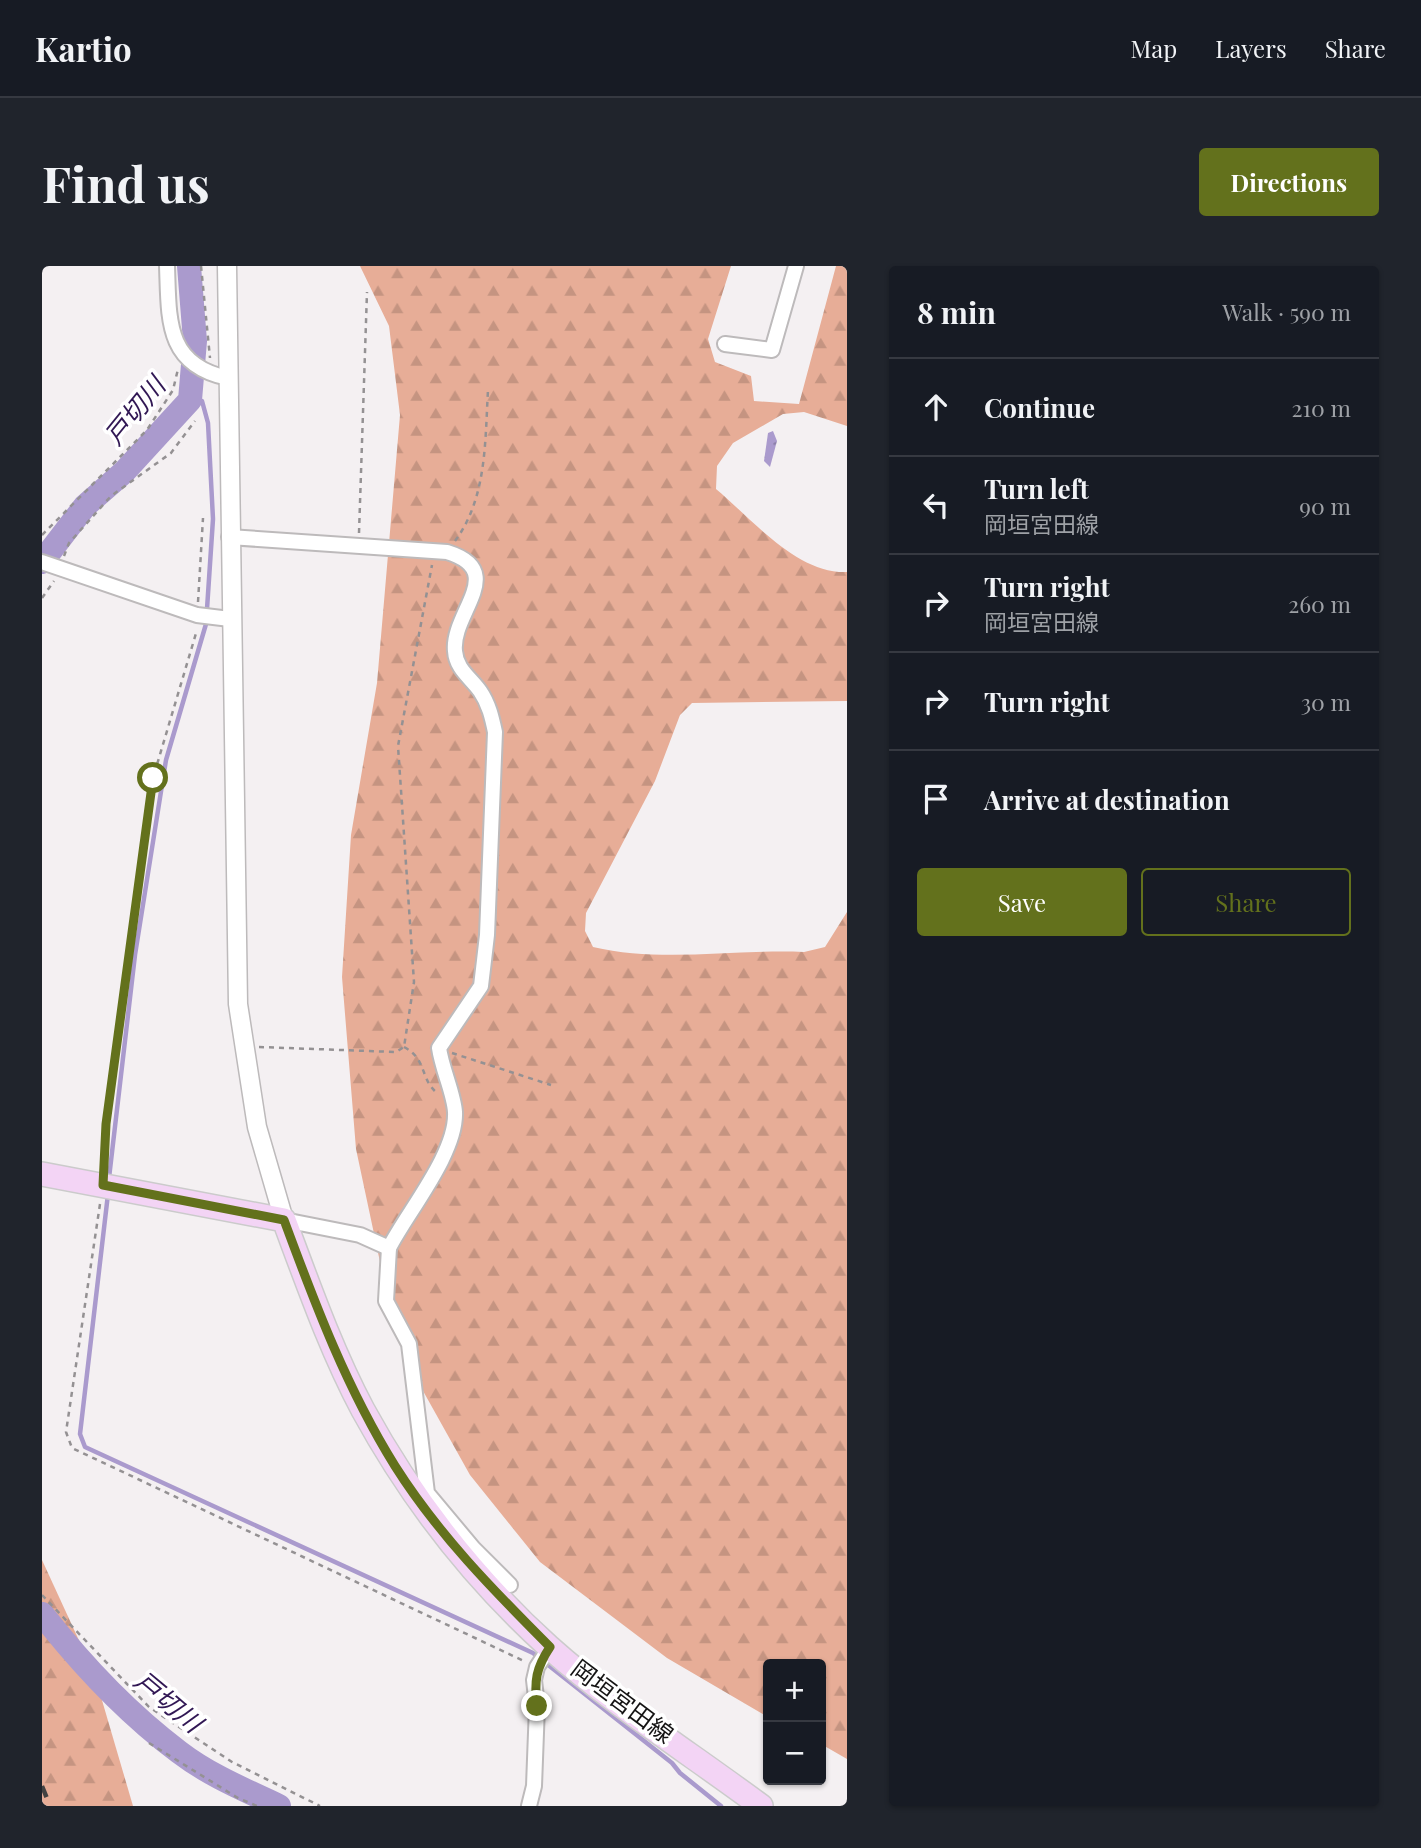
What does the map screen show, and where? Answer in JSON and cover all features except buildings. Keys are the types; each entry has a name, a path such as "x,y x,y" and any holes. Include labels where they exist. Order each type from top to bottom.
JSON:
{"main road":[{"path":"42,1174 284,1220"},
{"name":"岡垣宮田線","path":"284,1220 337,1355 396,1467 447,1538 550,1647 761,1806"}],"street":[{"path":"167,266 169,320 181,355 220,377"},
{"path":"227,266 220,377 229,537 236,958 243,1047 257,1127 284,1220 360,1235 389,1248"},
{"path":"725,344 772,350 796,266"},
{"path":"229,537 447,552 461,556 475,571 478,586 459,623 454,649 458,666 482,693 491,713 495,732 487,935 481,986 439,1048 442,1072 454,1107 449,1145 389,1248 386,1301 409,1344 428,1493 473,1548 510,1585"},
{"path":"42,562 197,615 230,619"},
{"path":"529,1806 534,1786 537,1706 534,1680 537,1667 550,1647"}],"path":[{"path":"201,266 220,377"},
{"path":"359,547 367,292"},
{"path":"42,535 147,430 173,390 181,355"},
{"path":"447,552 465,529 479,490 488,390"},
{"path":"42,598 62,570 69,543 111,496 171,453 195,421"},
{"path":"203,518 197,615 199,625 153,778 107,1111 103,1185 66,1432 72,1448 537,1667"},
{"path":"243,1047 396,1052 404,1047 414,982 398,746 433,572 430,551"},
{"path":"404,1047 417,1054 431,1088 454,1107"},
{"path":"439,1048 551,1086"},
{"path":"42,1595 149,1707 232,1762 320,1806"},
{"path":"149,1743 238,1798 257,1806"}],"green space":[{"path":"360,266 731,266 708,339 715,362 751,376 754,401 799,404 836,266 847,266 847,426 804,412 783,414 733,443 717,466 716,489 793,555 828,570 847,572 847,701 692,703 680,715 655,781 586,913 585,931 593,947 619,952 671,955 804,952 825,947 847,912 847,1759 826,1747 826,1659 763,1659 763,1714 667,1658 540,1562 470,1475 413,1373 383,1276 356,1149 342,977 351,835 377,683 400,415 389,326"},
{"path":"42,1560 94,1673 133,1806 42,1806"}],"water":[{"path":"773,431 777,441 770,467 764,461 768,433"}],"waterway":[{"name":"戸切川","path":"42,562 85,506 124,472 190,400 195,341 189,266"},
{"path":"109,1178 135,955 166,760 206,624 213,519 208,423 202,401 190,400"},
{"path":"108,1194 80,1434 85,1447 533,1653 672,1763 680,1773 721,1806"},
{"name":"戸切川","path":"42,1614 106,1688 160,1737 202,1768 279,1806"}],"railway":[{"path":"42,1786 50,1806"}],"route":[{"path":"153,778 106,1124 103,1185 284,1220 337,1355 363,1409 396,1467 447,1538 489,1586 550,1647 537,1667 534,1680 537,1706"}]}
